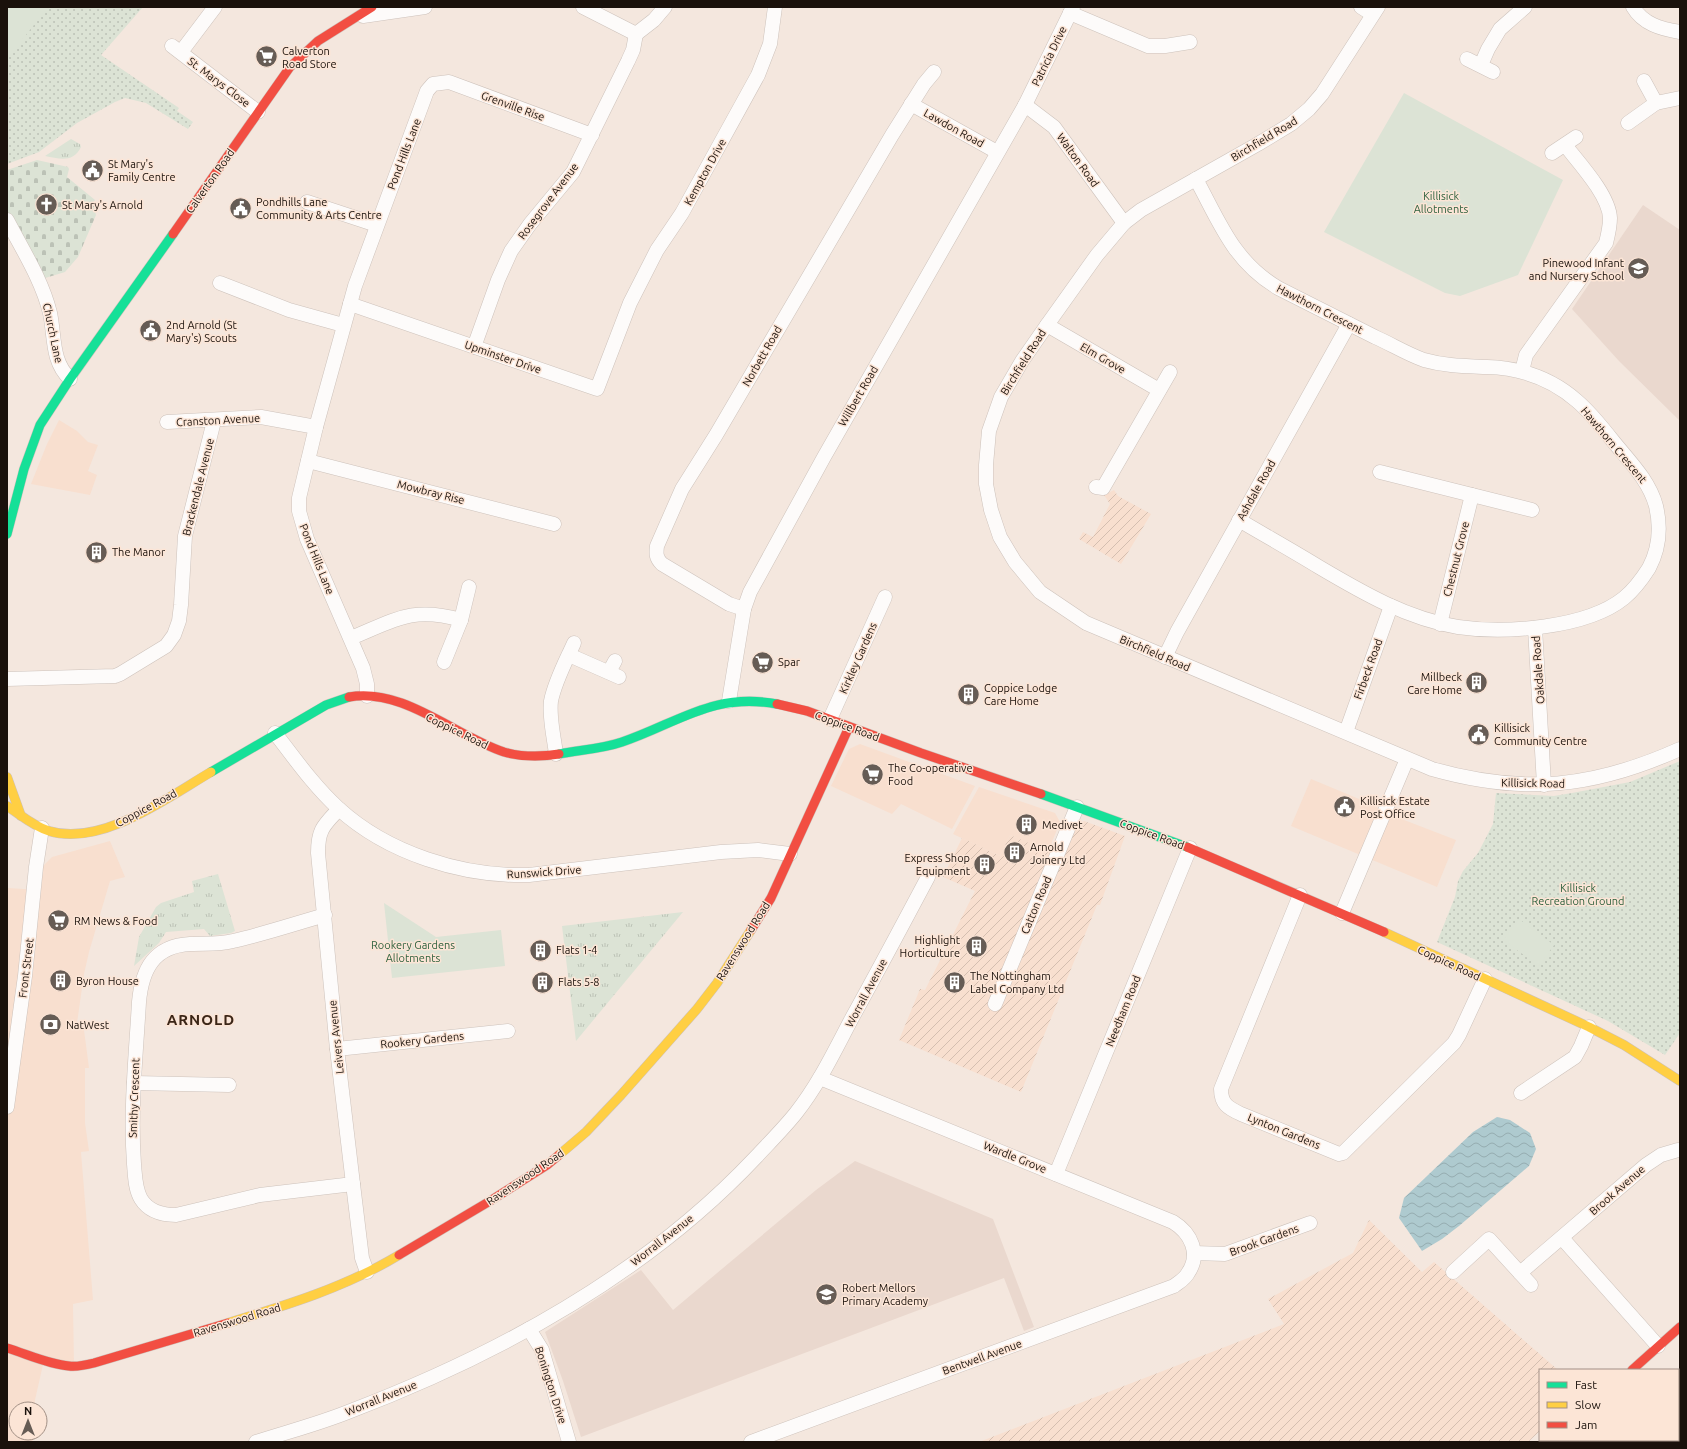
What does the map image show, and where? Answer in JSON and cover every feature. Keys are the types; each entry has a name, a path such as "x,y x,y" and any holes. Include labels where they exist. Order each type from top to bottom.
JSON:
{"street":[{"name":"St. Marys Close","path":"215,7 176,49 258,112"},
{"name":"Calverton Road","path":"7,534 9,515 40,426 70,379 258,112 297,60 318,41 372,7"},
{"path":"583,7 636,34 654,20 665,7"},
{"name":"Kempton Drive","path":"620,331 630,303 657,250 682,213 758,75 770,44 776,7"},
{"path":"1467,59 1487,68 1488,49 1500,29 1525,7"},
{"path":"1633,7 1644,20 1654,26 1680,32"},
{"path":"356,17 419,8"},
{"name":"Birchfield Road","path":"1371,9 1322,94 1309,109 1291,124 1141,210 1124,223 1096,255 1022,361 1001,397 989,431 986,484 991,510 1000,537 1014,562 1040,592 1061,608 1086,623 1407,759"},
{"path":"1072,10 1148,46 1165,46 1190,42"},
{"name":"Patricia Drive","path":"1025,105 1072,10"},
{"name":"Rosegrove Avenue","path":"474,347 498,280 512,251 530,224 573,172 628,61 633,50 636,34"},
{"name":"Norbett Road","path":"744,609 729,604 662,564 656,553 657,546 682,489 716,436 911,104 934,72"},
{"path":"1644,81 1656,103"},
{"name":"Grenville Rise","path":"433,84 449,82 592,135"},
{"name":"Pond Hills Lane","path":"367,696 363,668 307,539 301,517 299,498 316,427 355,286 427,91 433,84"},
{"path":"1628,123 1656,103 1680,98"},
{"name":"Lawdon Road","path":"911,104 997,152"},
{"name":"Willbert Road","path":"729,701 744,609 750,592 795,509 1025,105"},
{"name":"Walton Road","path":"1025,105 1054,126 1124,223"},
{"path":"1552,153 1576,136"},
{"path":"1522,371 1526,355 1606,243 1609,231 1610,217 1604,196 1564,145"},
{"name":"Hawthorn Crescent","path":"1196,178 1232,245 1261,278 1278,288 1420,358 1435,363 1505,368 1522,371 1543,378 1558,386 1578,402 1598,423 1644,479 1651,492 1658,520 1659,534 1652,562 1635,588 1622,599 1590,615 1566,622 1535,628 1480,630 1440,624 1391,606 1354,588 1239,520"},
{"path":"307,202 377,225"},
{"name":"Church Lane","path":"7,220 43,290 50,312 58,363 62,372 70,379"},
{"path":"220,283 289,310 343,325"},
{"name":"Upminster Drive","path":"350,304 596,389 620,331"},
{"name":"Ashdale Road","path":"1165,657 1177,632 1349,324"},
{"name":"Elm Grove","path":"1047,325 1160,390"},
{"path":"1096,487 1104,488 1170,372"},
{"name":"Cranston Avenue","path":"167,422 214,421 261,417 316,427"},
{"name":"Brackendale Avenue","path":"7,679 114,676 120,674 166,646 174,635 179,621 185,536 214,421"},
{"name":"Mowbray Rise","path":"308,461 554,524"},
{"path":"1380,472 1532,510"},
{"name":"Chestnut Grove","path":"1440,624 1472,495"},
{"path":"444,662 461,620 469,587"},
{"name":"Kirkley Gardens","path":"830,719 885,597"},
{"name":"Firbeck Road","path":"1346,732 1391,606"},
{"path":"351,638 403,616 441,614 461,620"},
{"name":"Oakdale Road","path":"1535,628 1544,785"},
{"path":"556,754 551,721 551,702 555,686 571,649 614,670"},
{"name":"Coppice Road","path":"7,806 42,828 58,834 83,834 98,832 121,824 144,812 275,733 326,705 353,696 386,698 404,704 487,747 511,754 529,756 556,754 620,743 698,708 729,701 753,700 774,703 803,710 830,719 912,750 1190,848 1342,913 1589,1027 1624,1045 1680,1081"},
{"name":"Ravenswood Road","path":"7,1348 68,1366 79,1366 94,1363 302,1300 367,1272 395,1258 524,1180 552,1161 586,1132 650,1063 697,1009 738,952 771,898 849,727"},
{"name":"Runswick Drive","path":"275,733 313,782 339,809 365,828 397,846 425,858 452,867 497,875 544,873 721,852 758,850 790,854"},
{"name":"Killisick Road","path":"1407,759 1454,775 1489,782 1544,785 1570,783 1628,770 1680,749"},
{"path":"1342,913 1407,759"},
{"path":"7,777 21,816"},
{"name":"Catton Road","path":"995,1004 1077,807"},
{"name":"Leivers Avenue","path":"339,809 321,829 318,843 337,1049 362,1258 367,1272"},
{"name":"Front Street","path":"7,1107 25,976 36,867 42,828"},
{"name":"Needham Road","path":"1056,1174 1190,848"},
{"name":"Worrall Avenue","path":"256,1442 346,1413 399,1392 475,1357 563,1310 643,1257 687,1222 733,1181 770,1142 796,1112 820,1078 928,877"},
{"name":"Lynton Gardens","path":"1300,895 1221,1089 1223,1103 1228,1108 1241,1114 1339,1154 1343,1153 1454,1042 1459,1035 1485,979"},
{"name":"Smithy Crescent","path":"324,915 232,942 176,946 166,950 151,962 141,982 134,1082 132,1126 137,1186 142,1200 154,1211 167,1215 176,1215 260,1195 353,1184"},
{"path":"1521,1093 1575,1057 1589,1027"},
{"name":"Rookery Gardens","path":"337,1049 508,1031"},
{"name":"Wardle Grove","path":"820,1078 1173,1222 1186,1231 1191,1240 1194,1253"},
{"path":"134,1082 229,1084"},
{"name":"Brook Avenue","path":"1520,1273 1646,1164 1661,1155 1678,1149"},
{"name":"Brook Gardens","path":"1194,1253 1225,1254 1310,1223"},
{"path":"1562,1238 1658,1346"},
{"path":"1453,1272 1489,1239 1531,1285"},
{"name":"Bentwell Avenue","path":"751,1442 1174,1286 1188,1275 1192,1266 1194,1253"},
{"path":"1633,1369 1680,1327"},
{"name":"Bonington Drive","path":"529,1329 542,1350 569,1442"}],"shaded area":[{"name":"Pinewood Infant and Nursery School","path":"1643,205 1680,230 1680,421 1619,361 1572,309"},
{"path":"59,420 77,431 88,442 98,445 88,471 97,475 90,495 31,484 47,444"},
{"path":"1114,490 1118,496 1151,514 1121,564 1079,539 1083,532 1093,537 1110,504 1104,495"},
{"path":"860,744 975,786 952,829 901,804 892,814 831,786 849,749"},
{"path":"1311,779 1364,801 1399,818 1456,840 1437,887 1291,826"},
{"path":"979,787 1055,813 1060,822 1048,852 1010,835 1000,856 953,834"},
{"path":"1084,821 1125,836 1100,905 1097,905 1021,1092 899,1040 920,989 925,990 975,891 943,877 962,838 1000,856 1010,835 1063,858 1076,826"},
{"path":"110,841 125,877 110,881 89,952 84,974 76,1030 84,1030 89,1068 85,1068 85,1123 89,1151 81,1152 93,1300 73,1304 74,1366 44,1360 35,1401 8,1401 8,1441 33,1442 7,1442 7,888 41,890 43,866 52,857"},
{"name":"Robert Mellors Primary Academy","path":"855,1161 993,1219 1034,1327 1024,1331 1004,1278 581,1437 545,1332 641,1270 673,1310 816,1190"},
{"path":"1369,1220 1422,1272 1434,1262 1557,1369 1539,1369 1539,1432 1528,1442 979,1442 1284,1324 1268,1299 1353,1253"}],"green space":[{"path":"7,7 143,7 101,55 179,108 177,111 193,122 188,129 146,103 125,98 77,123 39,152 7,164"},
{"path":"7,7 48,7 7,59"},
{"name":"Killisick Allotments","path":"1404,93 1563,180 1518,275 1460,296 1445,293 1324,232"},
{"path":"71,139 80,144 81,147 74,156 61,159 45,156"},
{"path":"37,160 68,167 67,177 95,200 93,203 96,215 78,257 65,272 42,279 7,214 7,170"},
{"name":"Killisick Recreation Ground","path":"1680,761 1680,1033 1665,1055 1608,1021 1437,942 1455,897 1458,881 1463,871 1478,853 1493,824 1496,793 1554,796 1572,793 1630,782"},
{"path":"218,874 235,931 210,936 204,929 166,932 159,943 134,966 139,937 156,907 161,903 194,892 192,881"},
{"name":"Rookery Gardens Allotments","path":"384,903 436,937 501,930 505,966 392,978"},
{"path":"683,912 576,1041 562,926"},
{"path":"1519,919 1554,945 1539,966 1503,940"}],"water":[{"path":"1497,1117 1510,1120 1530,1133 1536,1149 1529,1166 1459,1226 1442,1239 1422,1251 1399,1218 1404,1198 1473,1132"}],"traffic: fast":[{"path":"7,534 24,469 40,425 70,379 173,234"},
{"path":"211,772 326,705 349,697"},
{"path":"559,754 599,748 622,742 696,711 715,706 734,702 754,701 777,704"},
{"path":"1041,794 1187,847"}],"traffic: slow":[{"path":"7,806 32,823 49,831 69,834 91,832 112,826 134,817 211,772"},
{"path":"7,777 21,816"},
{"path":"559,1155 586,1132 621,1095 697,1009 717,983 751,930"},
{"path":"1384,932 1589,1027 1624,1045 1680,1081"},
{"path":"228,1323 294,1302 337,1286 358,1277 399,1255"}],"traffic: jam":[{"path":"173,234 290,67 318,41 372,7"},
{"path":"349,697 369,696 389,699 409,706 485,745 504,752 532,756 559,754"},
{"path":"777,704 807,711 921,753 1041,794"},
{"path":"751,930 771,898 849,727"},
{"path":"1187,847 1384,932"},
{"path":"399,1255 490,1201 547,1165 559,1155"},
{"path":"7,1348 53,1363 78,1366 94,1363 228,1323"},
{"path":"1633,1369 1680,1327"}],"place":[{"name":"Calverton Road Store","path":"266,57"},
{"name":"St Mary's Family Centre","path":"93,170"},
{"name":"St Mary's Arnold","path":"47,205"},
{"name":"Pondhills Lane Community & Arts Centre","path":"241,208"},
{"name":"Pinewood Infant and Nursery School","path":"1639,269"},
{"name":"2nd Arnold (St Mary's) Scouts","path":"151,331"},
{"name":"The Manor","path":"97,552"},
{"name":"Spar","path":"762,662"},
{"name":"Millbeck Care Home","path":"1477,683"},
{"name":"Coppice Lodge Care Home","path":"968,694"},
{"name":"Killisick Community Centre","path":"1478,734"},
{"name":"The Co-operative Food","path":"873,774"},
{"name":"Killisick Estate Post Office","path":"1344,807"},
{"name":"Medivet","path":"1026,825"},
{"name":"Arnold Joinery Ltd","path":"1015,853"},
{"name":"Express Shop Equipment","path":"985,864"},
{"name":"RM News & Food","path":"59,921"},
{"name":"Highlight Horticulture","path":"976,946"},
{"name":"Flats 1-4","path":"541,950"},
{"name":"Byron House","path":"61,981"},
{"name":"Flats 5-8","path":"542,982"},
{"name":"The Nottingham Label Company Ltd","path":"954,982"},
{"name":"NatWest","path":"51,1025"},
{"name":"Robert Mellors Primary Academy","path":"827,1294"}],"district":[{"name":"ARNOLD","path":"201,1019"}]}
